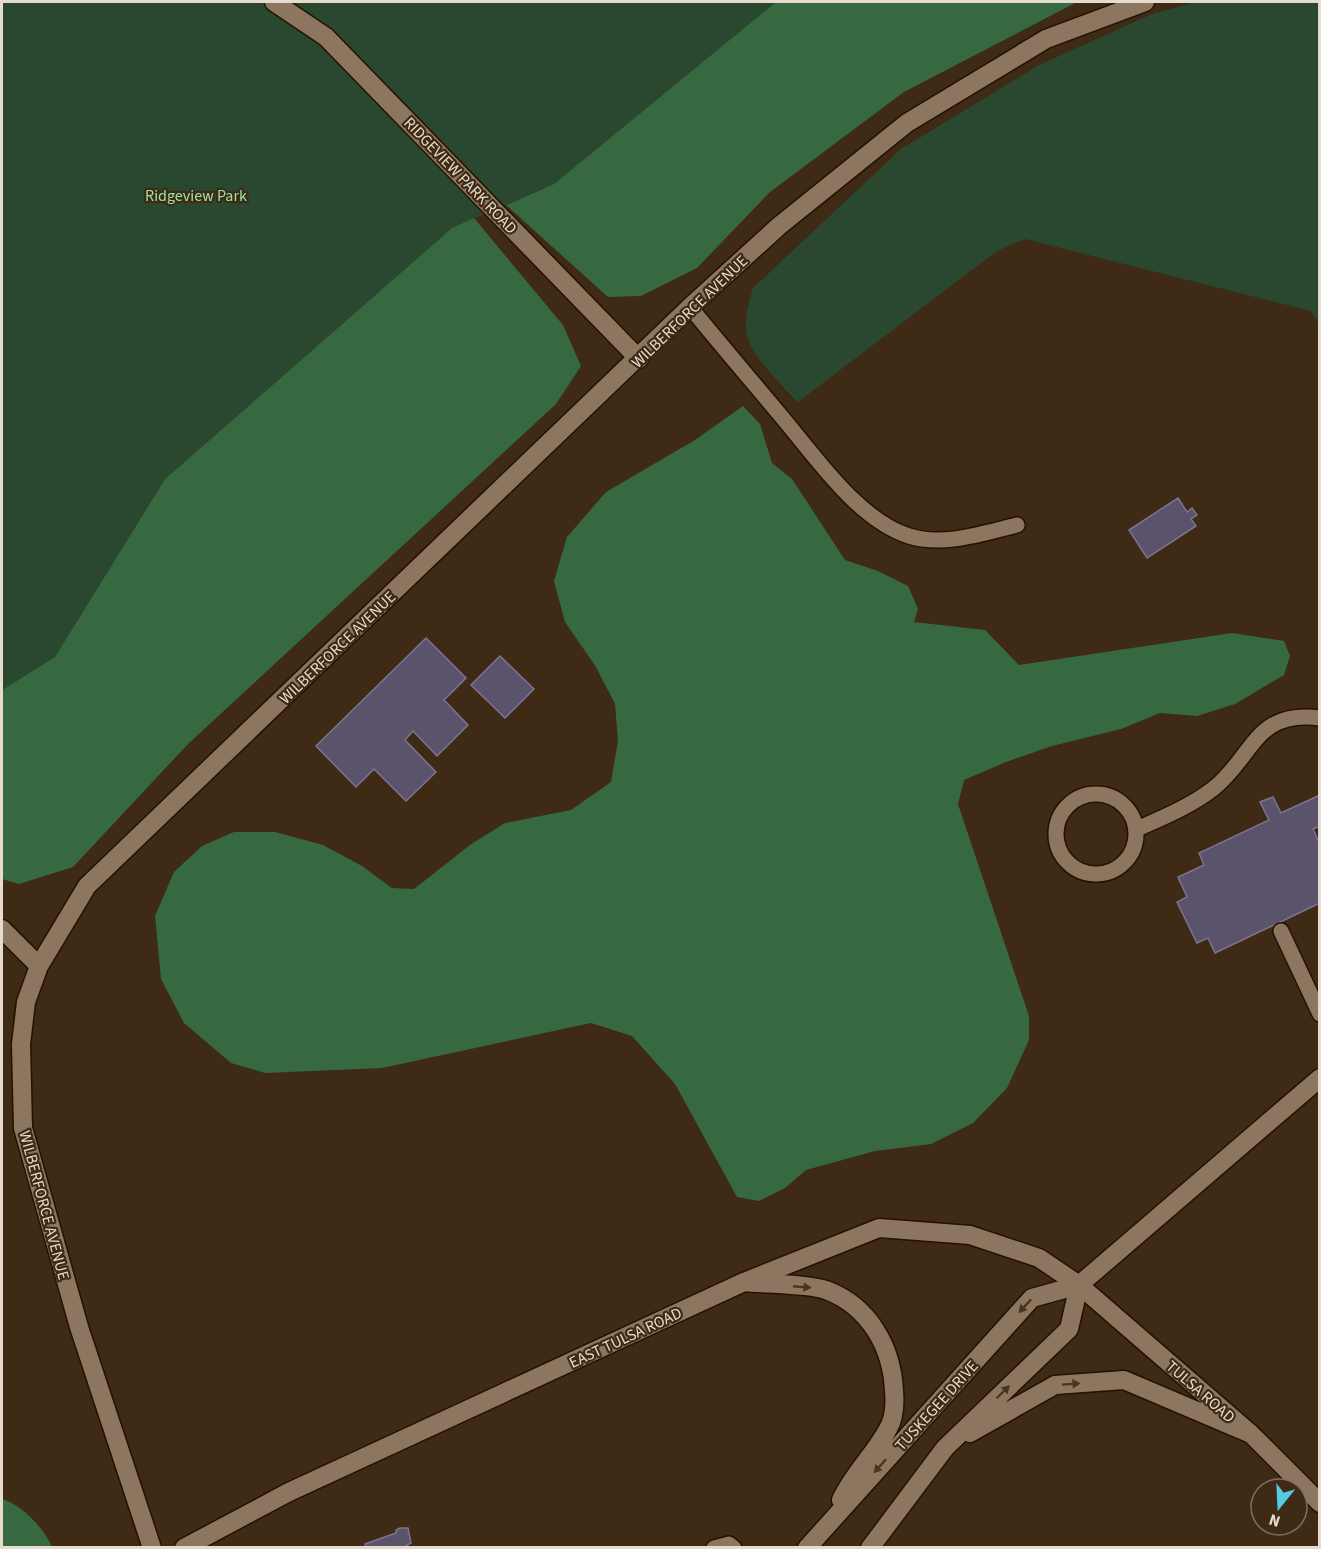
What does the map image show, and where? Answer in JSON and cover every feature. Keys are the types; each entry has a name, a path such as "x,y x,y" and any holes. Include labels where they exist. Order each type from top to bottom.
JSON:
{"street":[{"name":"RIDGEVIEW PARK ROAD","path":"274,2 326,37 639,359"},
{"name":"WILBERFORCE AVENUE","path":"152,1548 79,1327 23,1128 21,1044 26,1002 39,966 87,885 779,225 907,123 1046,39 1145,2"},
{"path":"2,929 39,966"},
{"name":"TUSKEGEE DRIVE","path":"807,1548 1032,1298 1079,1285 1320,1078"},
{"name":"EAST TULSA ROAD","path":"184,1548 289,1492 744,1282 879,1228 970,1234 1039,1258 1079,1285"},
{"path":"744,1282 826,1290 859,1311 875,1327 885,1345 892,1365 894,1386 895,1404 890,1426 852,1477 831,1521"},
{"path":"870,1548 945,1448 1069,1329 1079,1285"},
{"name":"TULSA ROAD","path":"1079,1285 1251,1434 1320,1503"},
{"path":"945,1448 1055,1385 1124,1380 1251,1434"}],"lane":[{"path":"690,308 838,484 882,524 910,536 933,540 978,534 1017,525"},
{"path":"1137,829 1193,804 1217,786 1267,728 1288,719 1320,718"},
{"path":"1099,794 1113,797 1124,805 1137,829 1132,854 1124,864 1101,874 1076,869 1059,850 1056,837 1058,823 1064,811 1080,798 1099,794"},
{"path":"1281,931 1320,1014"},
{"path":"714,1548 729,1544 734,1548"}],"green space":[{"name":"Ridgeview Park","path":"2,2 776,2 554,184 452,228 165,479 55,657 2,690"},
{"path":"776,2 1077,2 904,92 770,192 697,268 641,296 608,297 506,205 554,184"},
{"path":"1196,2 1319,2 1319,324 1311,311 1025,239 997,251 798,402 763,364 751,347 747,333 746,320 753,288 901,149 1039,65 1152,14"},
{"path":"474,218 563,325 581,366 556,404 188,744 73,867 19,884 2,879 2,690 55,657 165,479 452,228"},
{"path":"743,406 760,424 772,463 792,479 845,560 878,571 908,586 918,609 914,622 985,630 1019,665 1232,633 1284,641 1290,656 1284,675 1235,704 1197,716 1160,713 1121,729 1052,746 964,780 958,804 1029,1016 1029,1040 1007,1088 973,1123 931,1144 875,1151 806,1170 785,1188 759,1201 737,1197 675,1084 632,1036 591,1023 382,1068 265,1073 231,1063 184,1023 161,979 155,916 174,872 202,846 234,832 275,832 323,845 362,866 392,888 414,889 470,845 505,823 571,810 611,782 618,741 615,704 596,667 565,622 554,581 567,537 606,492 695,440"},
{"path":"2,1499 17,1506 32,1518 44,1532 52,1547 2,1547"}],"building":[{"path":"1178,498 1187,512 1192,508 1197,515 1191,519 1196,526 1147,558 1129,530"},
{"path":"426,638 466,678 444,700 468,725 437,756 413,731 405,740 436,772 406,801 374,769 356,787 316,746"},
{"path":"500,656 534,689 505,718 471,685"},
{"path":"1320,795 1320,826 1313,829 1320,845 1320,903 1215,953 1208,938 1197,943 1177,902 1187,897 1178,877 1204,865 1199,853 1269,820 1260,802 1273,797 1281,813"},
{"path":"408,1528 411,1543 402,1548 366,1548 365,1544 396,1533 396,1530"}]}
